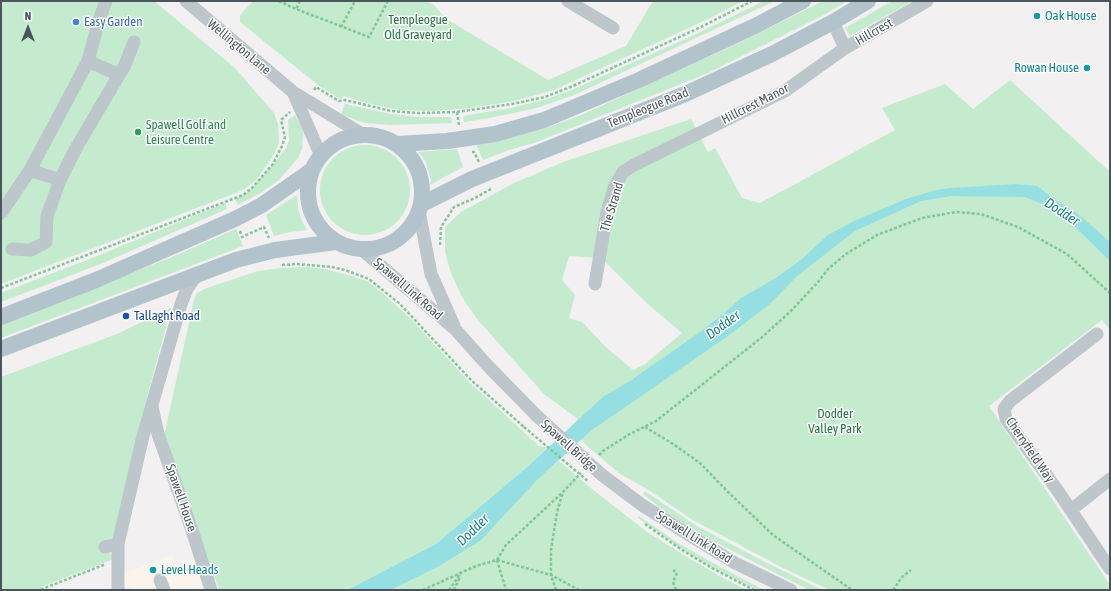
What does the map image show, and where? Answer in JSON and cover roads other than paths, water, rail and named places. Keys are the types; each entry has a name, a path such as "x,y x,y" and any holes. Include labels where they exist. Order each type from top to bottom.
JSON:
{"main road":[{"path":"397,144 447,141 495,134 544,120 639,80 755,26 803,1"},
{"name":"Templeogue Road","path":"421,208 472,179 683,95 772,54 833,22 868,1"},
{"path":"1,349 198,273 236,260 273,250 336,242 361,249 375,248 389,244 412,225 421,208 423,187 419,170 410,155 397,144 380,136 362,134 346,137 332,145 321,156 312,170 308,186 309,202 312,212 323,230 336,242"},
{"path":"1,317 96,280 235,219 262,204 312,170"}],"street":[{"path":"1,213 30,170 88,61 99,20 106,1"},
{"name":"Wellington Lane","path":"186,1 293,92 362,134"},
{"path":"568,1 613,28"},
{"name":"Hillcrest","path":"833,22 845,48 927,1"},
{"path":"12,249 31,250 46,242 47,216 60,180 74,150 120,75 134,42"},
{"name":"Hillcrest Manor","path":"703,130 785,91 845,48"},
{"path":"88,61 120,75"},
{"name":"Wellington Lane","path":"293,92 321,156"},
{"name":"The Strand","path":"595,284 607,212 614,188 623,172 703,130"},
{"path":"30,170 60,180"},
{"name":"Spawell Link Road","path":"421,208 431,274 455,329"},
{"name":"Spawell Link Road","path":"361,249 455,329 487,365 537,416"},
{"name":"Spawell House","path":"114,589 118,544 143,436 187,289 198,273"},
{"path":"158,289 168,288 175,292 179,296 182,304"},
{"name":"Cherryfield Way","path":"1097,334 1010,401 1004,409 1006,419 1071,510 1110,569"},
{"name":"Spawell House","path":"152,405 158,434 192,530 211,590"},
{"name":"Spawell Bridge","path":"537,416 602,475"},
{"name":"Spawell Link Road","path":"602,475 642,505 735,563 791,590"},
{"path":"1071,510 1110,479"},
{"path":"105,548 118,544"}],"water":[{"name":"Dodder","path":"1016,184 1037,186 1057,201 1074,211 1110,242 1110,261 1062,214 1025,197 951,196 921,201 855,231 797,276 771,303 728,336 592,430 537,480 481,540 441,565 391,590 347,590 436,544 526,468 604,396 630,381 700,332 741,298 776,278 802,259 828,235 854,221 906,199 936,190"}],"place":[{"name":"Oak House","path":"1037,16"},
{"name":"Easy Garden","path":"76,22"},
{"name":"Rowan House","path":"1087,68"},
{"name":"Spawell Golf and Leisure Centre","path":"138,132"},
{"name":"Tallaght Road","path":"126,316"},
{"name":"Level Heads","path":"153,570"}],"park label":[{"name":"Templeogue Old Graveyard","path":"418,28"},
{"name":"Dodder Valley Park","path":"835,422"}]}
